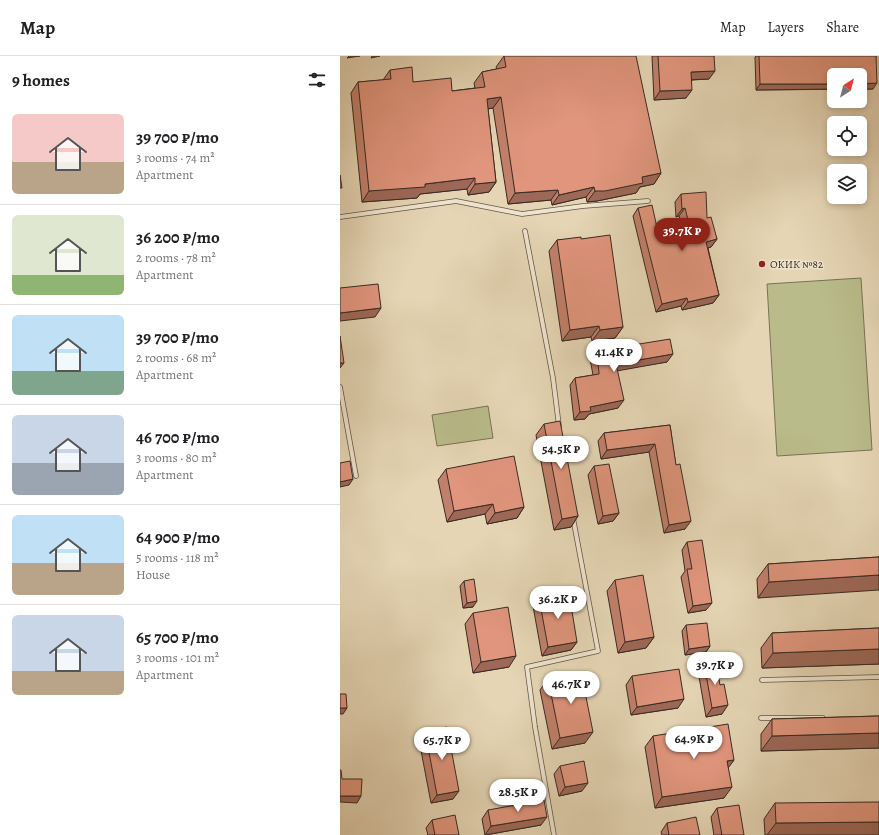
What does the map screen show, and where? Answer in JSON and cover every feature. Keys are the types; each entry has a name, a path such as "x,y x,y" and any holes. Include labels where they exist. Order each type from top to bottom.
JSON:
{"lane":[{"path":"340,217 456,201 522,214 582,206 648,201"},
{"path":"525,231 553,378 560,432"},
{"path":"340,387 356,476"},
{"path":"554,835 535,727 527,667 598,651 572,515"},
{"path":"762,680 879,677"},
{"path":"761,718 832,718"}],"green space":[{"path":"861,278 872,450 777,456 767,284"},
{"path":"488,406 493,438 437,446 432,415"}],"building":[{"path":"504,56 636,56 661,173 642,177 643,183 605,191 595,191 594,187 559,195 558,190 515,193 501,97 487,99 496,182 475,184 475,178 425,184 425,187 369,191 358,82 391,79 390,70 412,67 413,82 451,78 452,91 485,87 482,72 506,67"},
{"path":"658,56 714,56 715,71 691,72 692,90 660,91"},
{"path":"759,56 876,56 877,83 867,84 867,68 827,68 827,84 760,84"},
{"path":"340,175 342,188 340,188"},
{"path":"706,192 707,218 711,217 717,239 706,242 719,295 688,302 687,298 662,304 638,208 652,205 658,232 689,224 685,208 682,209 681,194"},
{"path":"610,235 623,327 600,330 599,326 570,330 557,240 581,237 581,239"},
{"path":"378,284 381,308 340,313 340,288"},
{"path":"340,336 344,363 340,363"},
{"path":"670,339 673,354 616,364 624,400 590,407 591,411 580,412 575,378 599,374 596,351"},
{"path":"560,421 578,516 562,519 544,424"},
{"path":"670,425 676,465 680,464 691,521 669,525 655,444 607,450 604,433"},
{"path":"514,456 524,507 495,513 493,504 454,511 446,469"},
{"path":"350,461 353,479 340,482 340,463"},
{"path":"609,464 619,513 603,516 594,466"},
{"path":"702,540 712,603 693,606 687,569 692,569 687,542"},
{"path":"879,557 879,575 769,582 768,564"},
{"path":"643,575 654,637 625,642 615,580"},
{"path":"474,579 477,601 467,603 464,581"},
{"path":"569,593 577,642 548,647 539,598"},
{"path":"508,607 516,656 481,662 473,613"},
{"path":"707,623 710,646 689,649 686,625"},
{"path":"879,628 879,649 773,653 772,633"},
{"path":"716,661 720,685 724,684 728,705 712,708 704,663"},
{"path":"679,669 684,699 637,707 632,676"},
{"path":"581,672 593,732 560,738 548,679"},
{"path":"340,694 346,694 347,708 340,708"},
{"path":"879,716 879,733 772,736 772,719"},
{"path":"728,724 734,760 727,761 732,787 662,797 653,736"},
{"path":"447,727 459,791 437,795 425,731"},
{"path":"584,761 588,783 565,787 560,766"},
{"path":"340,770 342,779 362,779 361,796 340,796"},
{"path":"544,800 547,817 491,826 488,810"},
{"path":"879,802 879,822 776,823 775,803"},
{"path":"739,805 744,835 722,835 717,808"},
{"path":"455,815 459,835 435,835 432,820"},
{"path":"696,817 700,835 669,835 667,823"}],"place":[{"name":"ОКИК №82","path":"762,264"}]}
